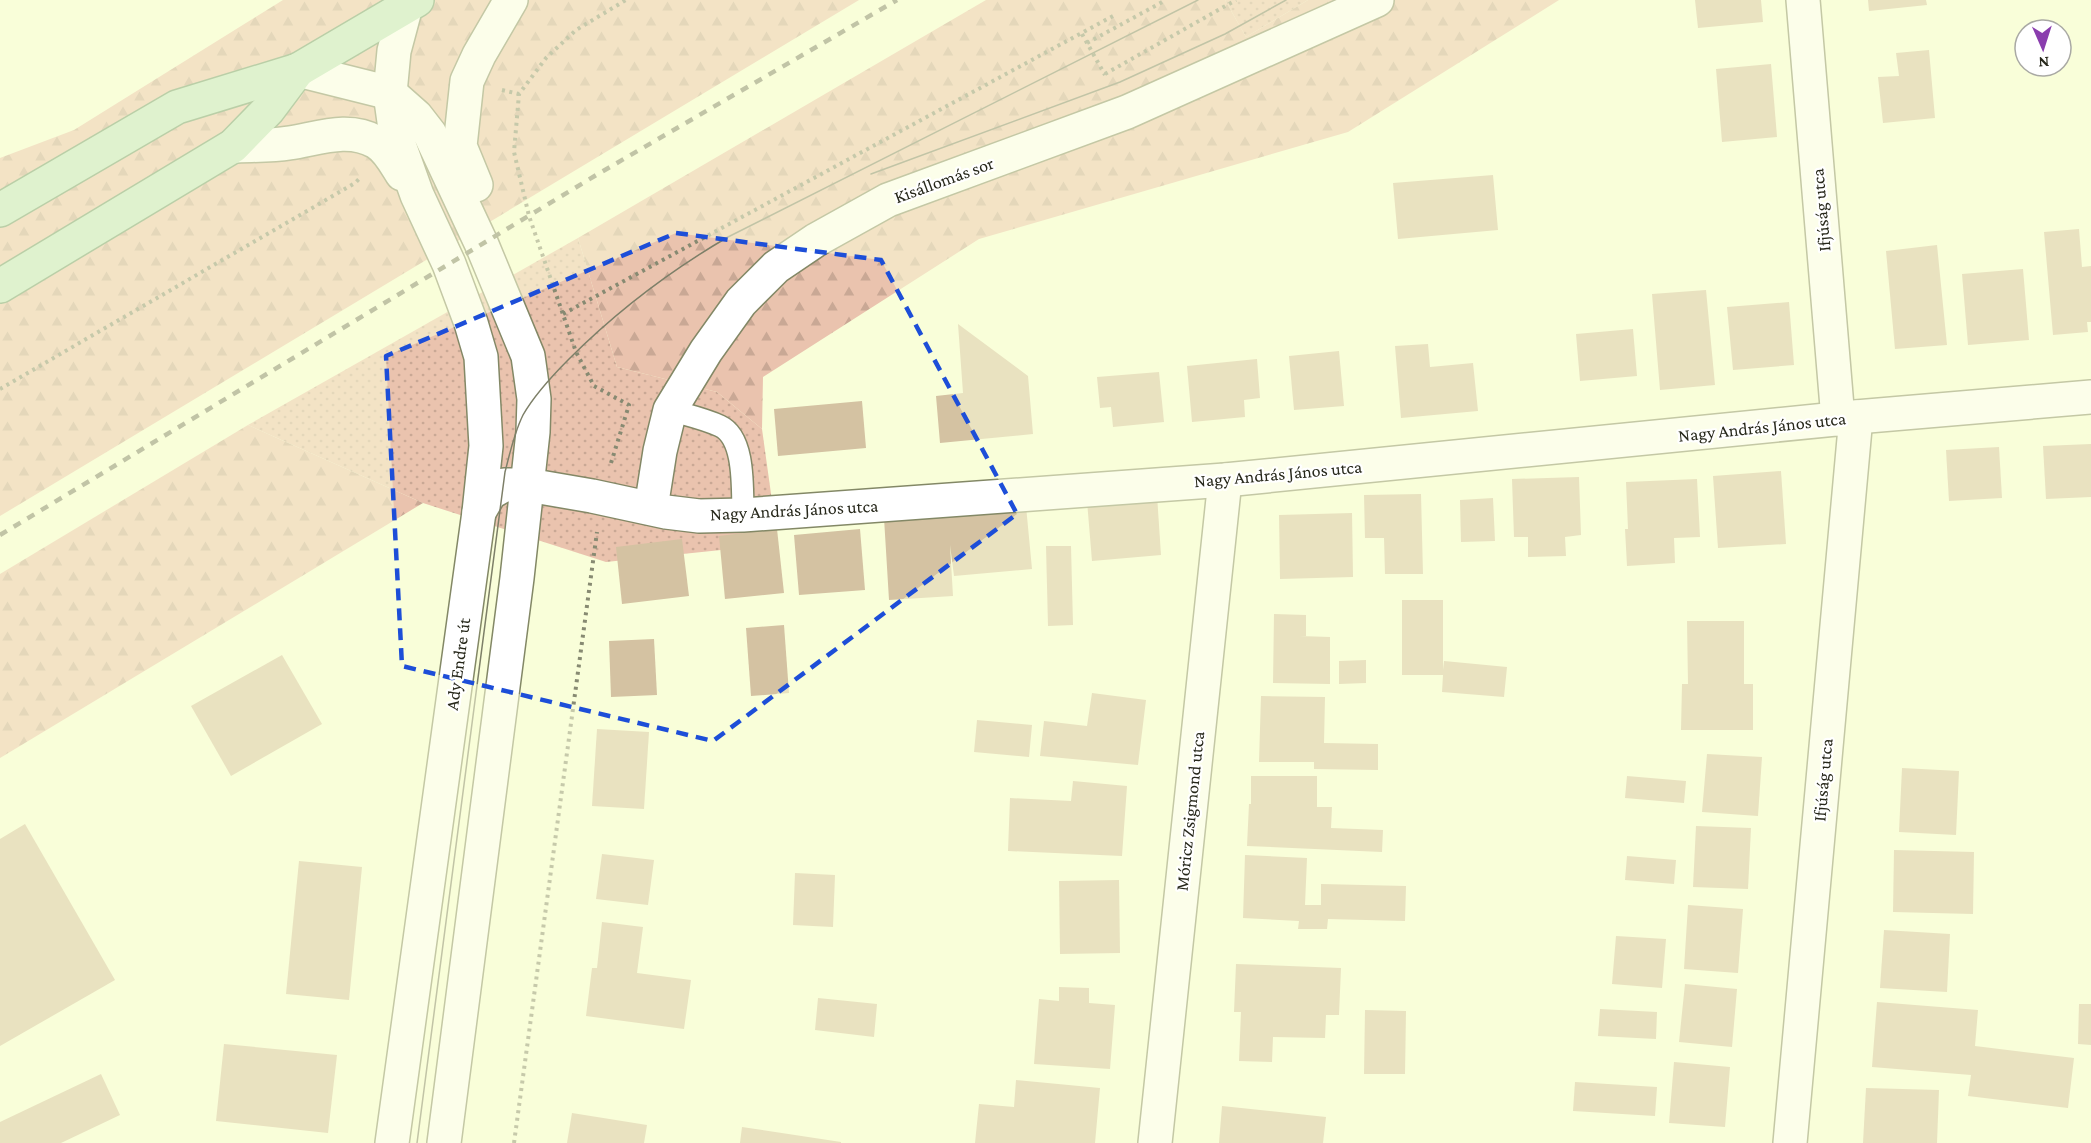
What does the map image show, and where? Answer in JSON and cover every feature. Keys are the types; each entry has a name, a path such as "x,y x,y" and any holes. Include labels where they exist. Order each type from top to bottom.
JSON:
{"main road":[{"path":"0,210 177,107 298,70 412,3"},
{"path":"0,286 233,146 268,110 298,70"}],"street":[{"path":"511,0 479,55 467,81 460,146 511,264 518,293 513,319"},
{"name":"Kisállomás sor","path":"651,508 660,451 670,410 706,351 741,302 777,267 816,240 888,200 1127,112 1377,0"},
{"name":"Ifjúság utca","path":"1790,1143 1847,418 1803,0"},
{"path":"412,3 394,51 390,93 396,136 417,195"},
{"path":"298,70 390,93 416,116 430,134 482,245 528,356 534,399 533,432 518,570 444,1143"},
{"path":"233,146 287,143 339,133 361,136 375,141 385,149 417,195"},
{"name":"Ady Endre út","path":"392,1143 479,512 486,446 481,357 449,264 417,195"},
{"path":"481,357 490,403 492,445 495,457 510,476 528,485"},
{"name":"Nagy András János utca","path":"479,512 490,493 504,486 528,485 666,512 699,516 743,514 1225,480 1847,418 2091,397"},
{"path":"533,432 543,460 554,475 597,497"},
{"name":"Móricz Zsigmond utca","path":"1155,1143 1225,480"},
{"path":"518,570 527,530 540,517 557,505 575,498 597,497"}],"lane":[{"path":"670,410 723,427 733,439 742,467 743,514"}],"path":[{"path":"514,1143 597,497 629,405 594,386 576,352 529,216 514,152 519,94 546,58 576,30 626,0"},
{"path":"1087,43 1166,0"},
{"path":"1082,33 1105,75 1236,0"},
{"path":"563,314 1113,16"},
{"path":"0,389 319,204"}],"highlighted area":[{"path":"676,233 881,260 1017,514 713,741 402,666 386,356"}],"green space":[{"path":"283,0 859,0 0,516 0,158 74,130"},
{"path":"986,0 1225,0 1246,37 1308,0 1559,0 1348,132 979,239 763,377 762,429 717,392 617,367 578,238"},
{"path":"1225,0 1308,0 1246,37"},
{"path":"578,238 617,367 717,392 762,429 778,544 606,562 423,503 248,425"},
{"path":"248,425 423,503 0,758 0,574"}],"building":[{"path":"1695,0 1761,0 1763,22 1698,28"},
{"path":"1868,0 1926,0 1927,5 1869,11"},
{"path":"1929,50 1935,118 1883,123 1878,77 1899,76 1896,53"},
{"path":"1771,64 1777,137 1722,142 1716,69"},
{"path":"1493,175 1498,230 1398,239 1393,183"},
{"path":"2079,229 2082,267 2091,266 2091,322 2087,322 2088,332 2053,335 2044,232"},
{"path":"1937,245 1947,345 1895,349 1886,251"},
{"path":"2023,269 2029,340 1968,345 1962,274"},
{"path":"1706,290 1715,385 1660,390 1652,294"},
{"path":"1789,302 1794,365 1733,370 1727,307"},
{"path":"958,324 1028,376 1033,434 940,443 936,396 963,393"},
{"path":"1633,329 1637,376 1580,381 1576,334"},
{"path":"1428,344 1430,367 1473,363 1478,411 1401,418 1395,346"},
{"path":"1339,351 1344,406 1294,410 1289,356"},
{"path":"1257,359 1260,398 1244,400 1245,417 1192,422 1187,366"},
{"path":"1159,372 1164,422 1113,427 1111,407 1100,408 1097,377"},
{"path":"862,401 866,448 778,456 774,409"},
{"path":"2091,444 2091,497 2046,499 2043,446"},
{"path":"1999,447 2002,498 1949,501 1946,450"},
{"path":"1781,471 1786,544 1718,548 1713,476"},
{"path":"1579,477 1581,535 1565,537 1566,556 1528,557 1528,537 1514,537 1512,479"},
{"path":"1697,479 1700,537 1674,538 1675,563 1627,566 1626,482"},
{"path":"1421,494 1423,574 1385,574 1384,538 1365,538 1364,495"},
{"path":"1157,495 1161,555 1092,561 1087,501"},
{"path":"1493,498 1495,541 1461,542 1460,500"},
{"path":"1026,506 1032,569 954,576 950,545 953,596 889,600 884,518"},
{"path":"1352,513 1353,577 1280,579 1279,515"},
{"path":"777,529 784,593 725,599 719,536"},
{"path":"860,529 865,590 799,595 794,535"},
{"path":"682,539 689,596 622,604 616,547"},
{"path":"1046,546 1071,546 1073,625 1048,626"},
{"path":"1402,600 1443,600 1443,670 1444,661 1507,667 1504,697 1442,692 1443,675 1402,675"},
{"path":"1274,614 1306,615 1306,636 1299,636 1330,637 1330,684 1273,683"},
{"path":"1687,621 1744,621 1744,684 1753,684 1753,730 1681,730 1682,684 1688,684"},
{"path":"784,625 789,693 751,696 746,628"},
{"path":"654,639 657,695 611,697 609,641"},
{"path":"282,655 322,724 231,776 191,706"},
{"path":"1366,660 1366,683 1339,684 1339,661"},
{"path":"1092,693 1146,700 1138,765 1040,756 1044,721 1087,726"},
{"path":"1261,696 1325,697 1324,743 1378,744 1378,770 1314,769 1314,762 1259,762"},
{"path":"977,720 1032,725 1029,757 974,752"},
{"path":"597,729 649,732 644,809 592,806"},
{"path":"1707,754 1762,757 1758,816 1702,812"},
{"path":"1902,768 1959,771 1956,835 1899,832"},
{"path":"1251,776 1317,776 1317,807 1332,807 1331,828 1383,830 1382,852 1247,846"},
{"path":"1627,776 1686,781 1684,803 1625,798"},
{"path":"1073,781 1127,786 1122,856 1008,851 1010,798 1071,801"},
{"path":"25,824 115,980 0,1046 0,839"},
{"path":"1696,826 1751,828 1748,889 1693,887"},
{"path":"1894,850 1974,852 1973,914 1893,912"},
{"path":"602,854 654,860 648,905 596,899"},
{"path":"1245,855 1307,858 1305,905 1321,905 1321,884 1406,886 1405,921 1328,919 1327,929 1298,929 1299,921 1243,918"},
{"path":"1627,856 1676,860 1674,884 1625,880"},
{"path":"299,861 362,867 349,1000 286,994"},
{"path":"795,873 835,875 833,927 793,925"},
{"path":"1119,880 1120,953 1060,954 1059,881"},
{"path":"1688,905 1743,909 1738,973 1684,969"},
{"path":"602,922 643,927 637,973 691,980 684,1029 586,1016 592,968 597,968"},
{"path":"1884,930 1950,934 1947,992 1880,988"},
{"path":"1616,936 1666,939 1662,988 1612,984"},
{"path":"1236,964 1341,968 1339,1015 1326,1015 1325,1038 1273,1037 1272,1062 1239,1061 1241,1012 1234,1012"},
{"path":"1685,984 1737,989 1732,1047 1679,1042"},
{"path":"1059,987 1089,988 1089,1003 1115,1005 1110,1069 1034,1064 1039,999 1059,1001"},
{"path":"818,998 877,1004 874,1037 815,1030"},
{"path":"1877,1002 1978,1010 1975,1046 2074,1058 2068,1108 1968,1096 1971,1075 1872,1067"},
{"path":"2079,1004 2091,1004 2091,1045 2078,1044"},
{"path":"1600,1009 1657,1012 1656,1039 1598,1036"},
{"path":"1365,1010 1406,1011 1405,1074 1364,1074"},
{"path":"224,1044 337,1055 328,1133 216,1121"},
{"path":"1674,1062 1730,1067 1725,1127 1669,1123"},
{"path":"101,1074 120,1115 61,1143 0,1143 0,1122"},
{"path":"1016,1080 1100,1088 1095,1143 975,1143 979,1104 1014,1107"},
{"path":"1575,1082 1657,1087 1655,1116 1573,1111"},
{"path":"1866,1088 1939,1090 1937,1143 1863,1143"},
{"path":"1222,1106 1326,1117 1323,1143 1219,1143"},
{"path":"572,1113 647,1125 644,1143 567,1143"},
{"path":"742,1127 841,1142 841,1143 740,1143"}],"tram line":[{"path":"417,1143 505,472 512,443 528,407 556,372 606,324 664,278 706,250 1198,0"},
{"path":"871,174 1120,82 1225,34 1286,0"}],"railway":[{"path":"0,535 598,174 897,0"}]}
